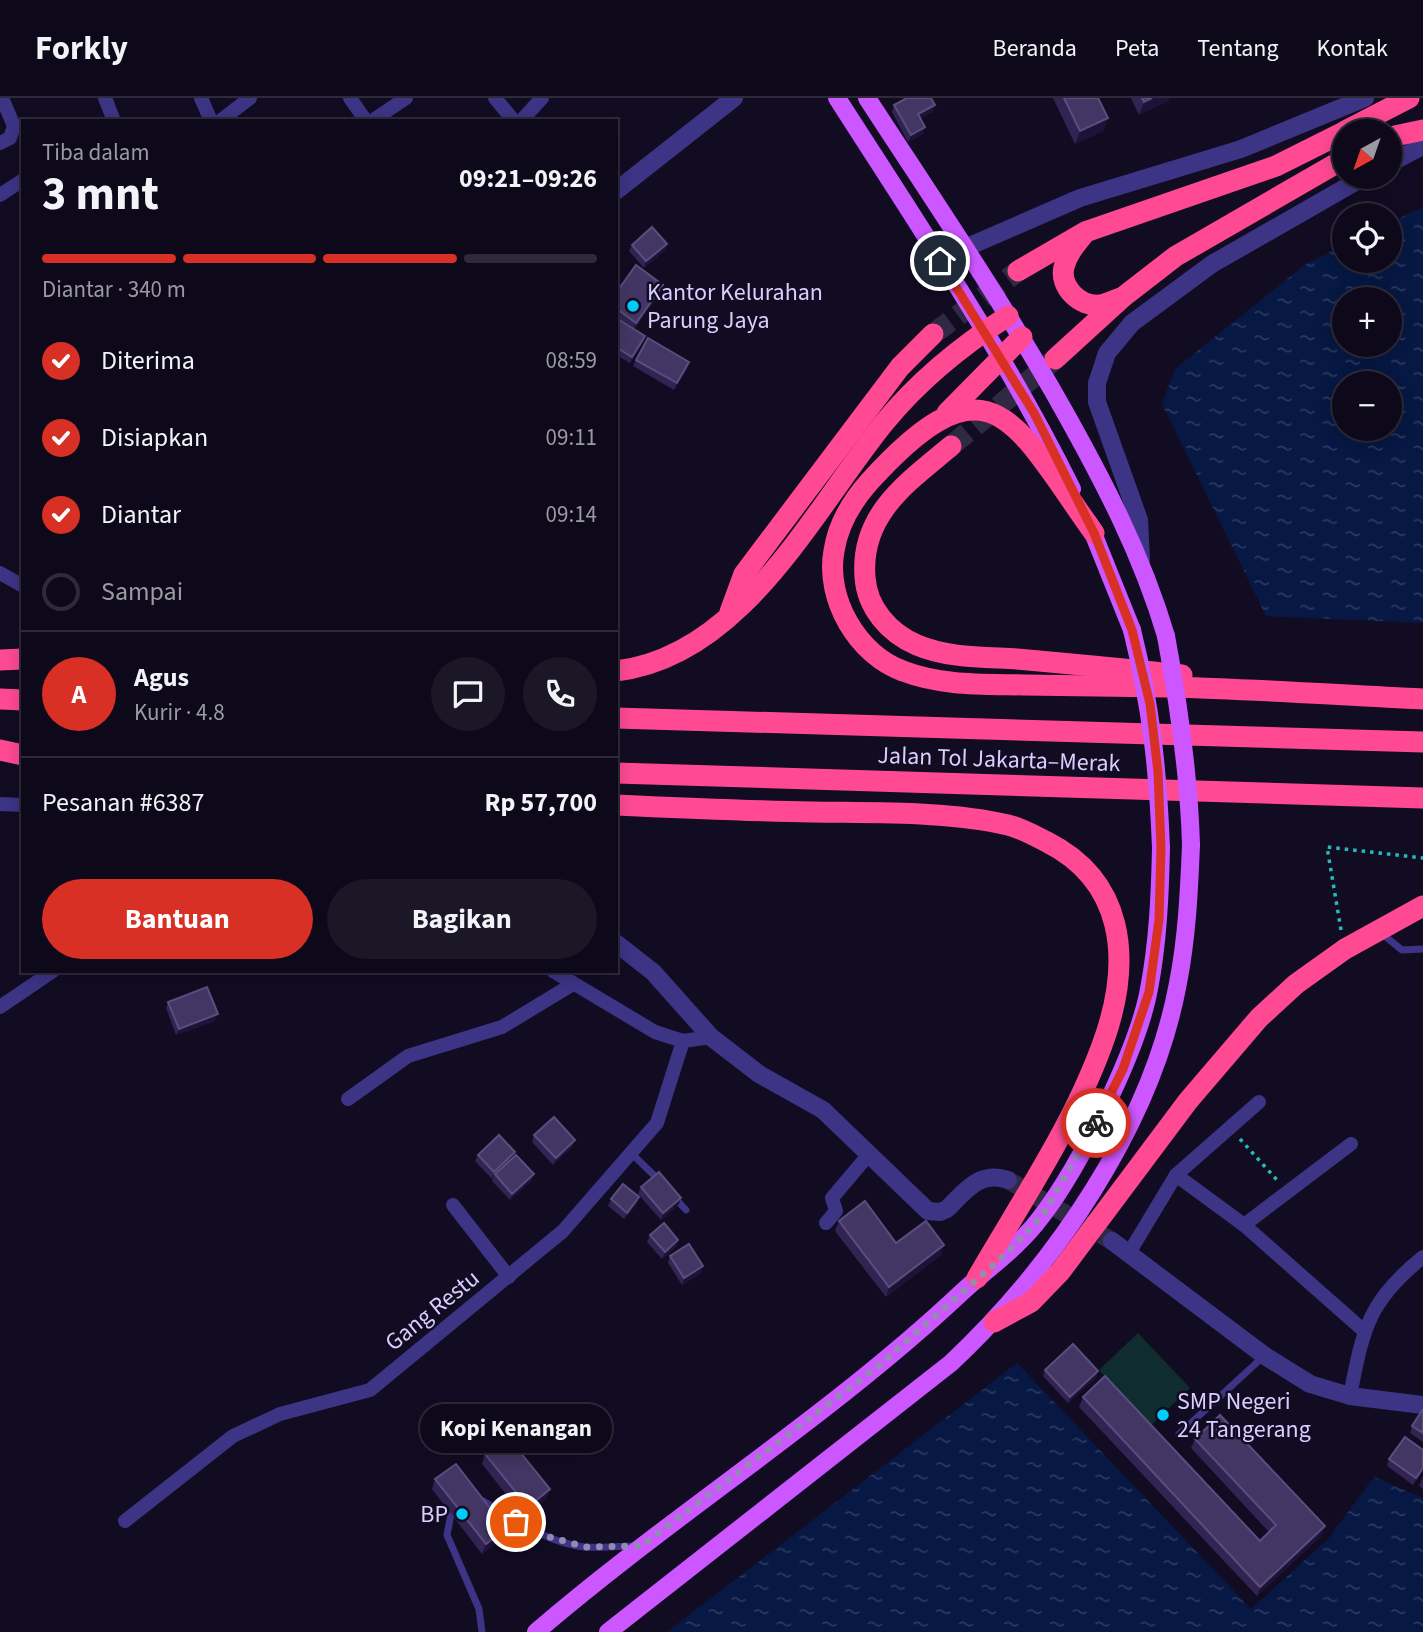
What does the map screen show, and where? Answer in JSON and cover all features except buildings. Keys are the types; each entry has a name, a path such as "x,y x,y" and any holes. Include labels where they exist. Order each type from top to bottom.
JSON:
{"highway":[{"path":"1368,119 1409,98"},
{"path":"1402,134 1423,130"},
{"path":"1018,271 1085,232 1276,166 1332,137"},
{"path":"1055,359 1123,297 1192,246 1332,166"},
{"path":"1085,232 1068,256 1063,270 1068,290 1084,303 1100,305 1123,297"},
{"path":"618,671 636,669 682,652 709,636 760,587 885,422 923,380 1008,316"},
{"path":"729,614 744,574 900,367 933,334"},
{"path":"1022,337 947,414 925,429 880,471 848,510 839,530 833,563 838,598 847,621 861,642 879,658 900,670 951,684 1180,687 1423,699"},
{"path":"947,414 975,408 1007,421 1035,450 1094,533"},
{"path":"951,446 884,505 865,546 865,574 869,595 883,621 898,634 937,652 1367,696"},
{"path":"0,660 21,659"},
{"path":"0,699 21,700"},
{"name":"Jalan Tol Jakarta–Merak","path":"618,718 1423,742"},
{"path":"0,748 21,747"},
{"path":"0,748 21,754"},
{"name":"Jalan Tol Jakarta–Merak","path":"618,774 1423,798"},
{"path":"618,793 742,810"},
{"path":"618,806 908,813 1008,825 1066,852 1095,878 1107,900 1118,932 1119,967 1106,1034 1062,1130 977,1278"},
{"path":"994,1322 1031,1303 1060,1272 1188,1101 1259,1018 1296,984 1345,949 1423,906"}],"main road":[{"path":"536,1632 641,1546 876,1368 1008,1252 1043,1215 1091,1134 1123,1069 1149,992 1159,920 1161,848 1158,772 1150,704 1132,630 1094,533 1034,413 1002,357 837,98"},
{"path":"608,1632 904,1401 994,1322 1081,1206 1123,1137 1146,1090 1178,986 1188,922 1191,845 1189,780 1182,720 1166,636 1140,560 1108,489 1022,337 867,98"}],"street":[{"path":"0,143 10,138 14,126 2,98"},
{"path":"105,98 113,119"},
{"path":"201,98 210,119"},
{"path":"223,119 250,98"},
{"path":"350,98 365,119"},
{"path":"375,119 406,98"},
{"path":"495,98 512,119"},
{"path":"523,119 542,98"},
{"path":"618,189 734,98"},
{"path":"965,248 1080,198 1241,149 1366,98"},
{"path":"1402,157 1423,146"},
{"path":"0,195 21,181"},
{"path":"1140,560 1139,520 1097,402 1097,383 1107,353 1132,323 1202,272 1344,189"},
{"path":"0,573 21,585"},
{"path":"0,804 21,805"},
{"path":"618,945 653,972 710,1037 751,1069 823,1110 870,1153 923,1208 934,1213 947,1209 982,1178 999,1177 1008,1180"},
{"path":"0,1007 50,973"},
{"path":"556,973 655,1032 682,1041 710,1037"},
{"path":"348,1099 408,1056 492,1031 573,984"},
{"name":"Gang Restu","path":"125,1521 233,1436 280,1414 370,1390 563,1231 657,1123 682,1041"},
{"path":"1129,1253 1176,1175 1259,1101"},
{"path":"1244,1225 1351,1144"},
{"path":"826,1223 836,1211 832,1198 870,1153"},
{"path":"1176,1175 1244,1225 1363,1330"},
{"path":"453,1205 509,1277"},
{"path":"1111,1241 1265,1356 1310,1384 1350,1396 1423,1405"},
{"path":"1350,1396 1363,1330 1381,1299 1403,1273 1423,1257"}],"lane":[{"path":"1377,930 1402,950 1423,949"},
{"path":"632,1154 664,1185"},
{"path":"671,1193 686,1210"},
{"path":"1179,1434 1265,1356"},
{"path":"472,1499 484,1501 527,1528 562,1542 586,1547 641,1546"},
{"path":"451,1514 447,1535 479,1609 482,1632"}],"path":[{"path":"1345,949 1326,848 1423,858"},
{"path":"1230,1128 1287,1192"}],"green space":[{"path":"1138,1333 1190,1388 1151,1425 1099,1370"}],"water":[{"path":"1423,207 1423,623 1266,616 1162,404 1175,369 1306,264 1332,251 1332,273 1402,273 1402,217"},
{"path":"1017,1363 1251,1609 1328,1539 1374,1477 1423,1498 1423,1632 667,1632"}],"tunnel":[{"path":"933,334 1018,271"},
{"path":"951,446 1055,359"},
{"path":"1008,1180 1112,1241"}],"way so far":[{"path":"516,1522 538,1534 586,1547 641,1546 876,1368 1008,1252 1043,1215 1096,1123"}],"place":[{"name":"Kantor Kelurahan Parung Jaya","path":"633,306"},
{"name":"SMP Negeri 24 Tangerang","path":"1163,1415"},
{"name":"BP","path":"462,1514"},
{"name":"Kopi Kenangan","path":"516,1522"}],"route":[{"path":"940,261 1002,357 1034,413 1094,533 1132,630 1150,704 1158,772 1161,848 1159,920 1149,992 1123,1069 1096,1123"}]}
